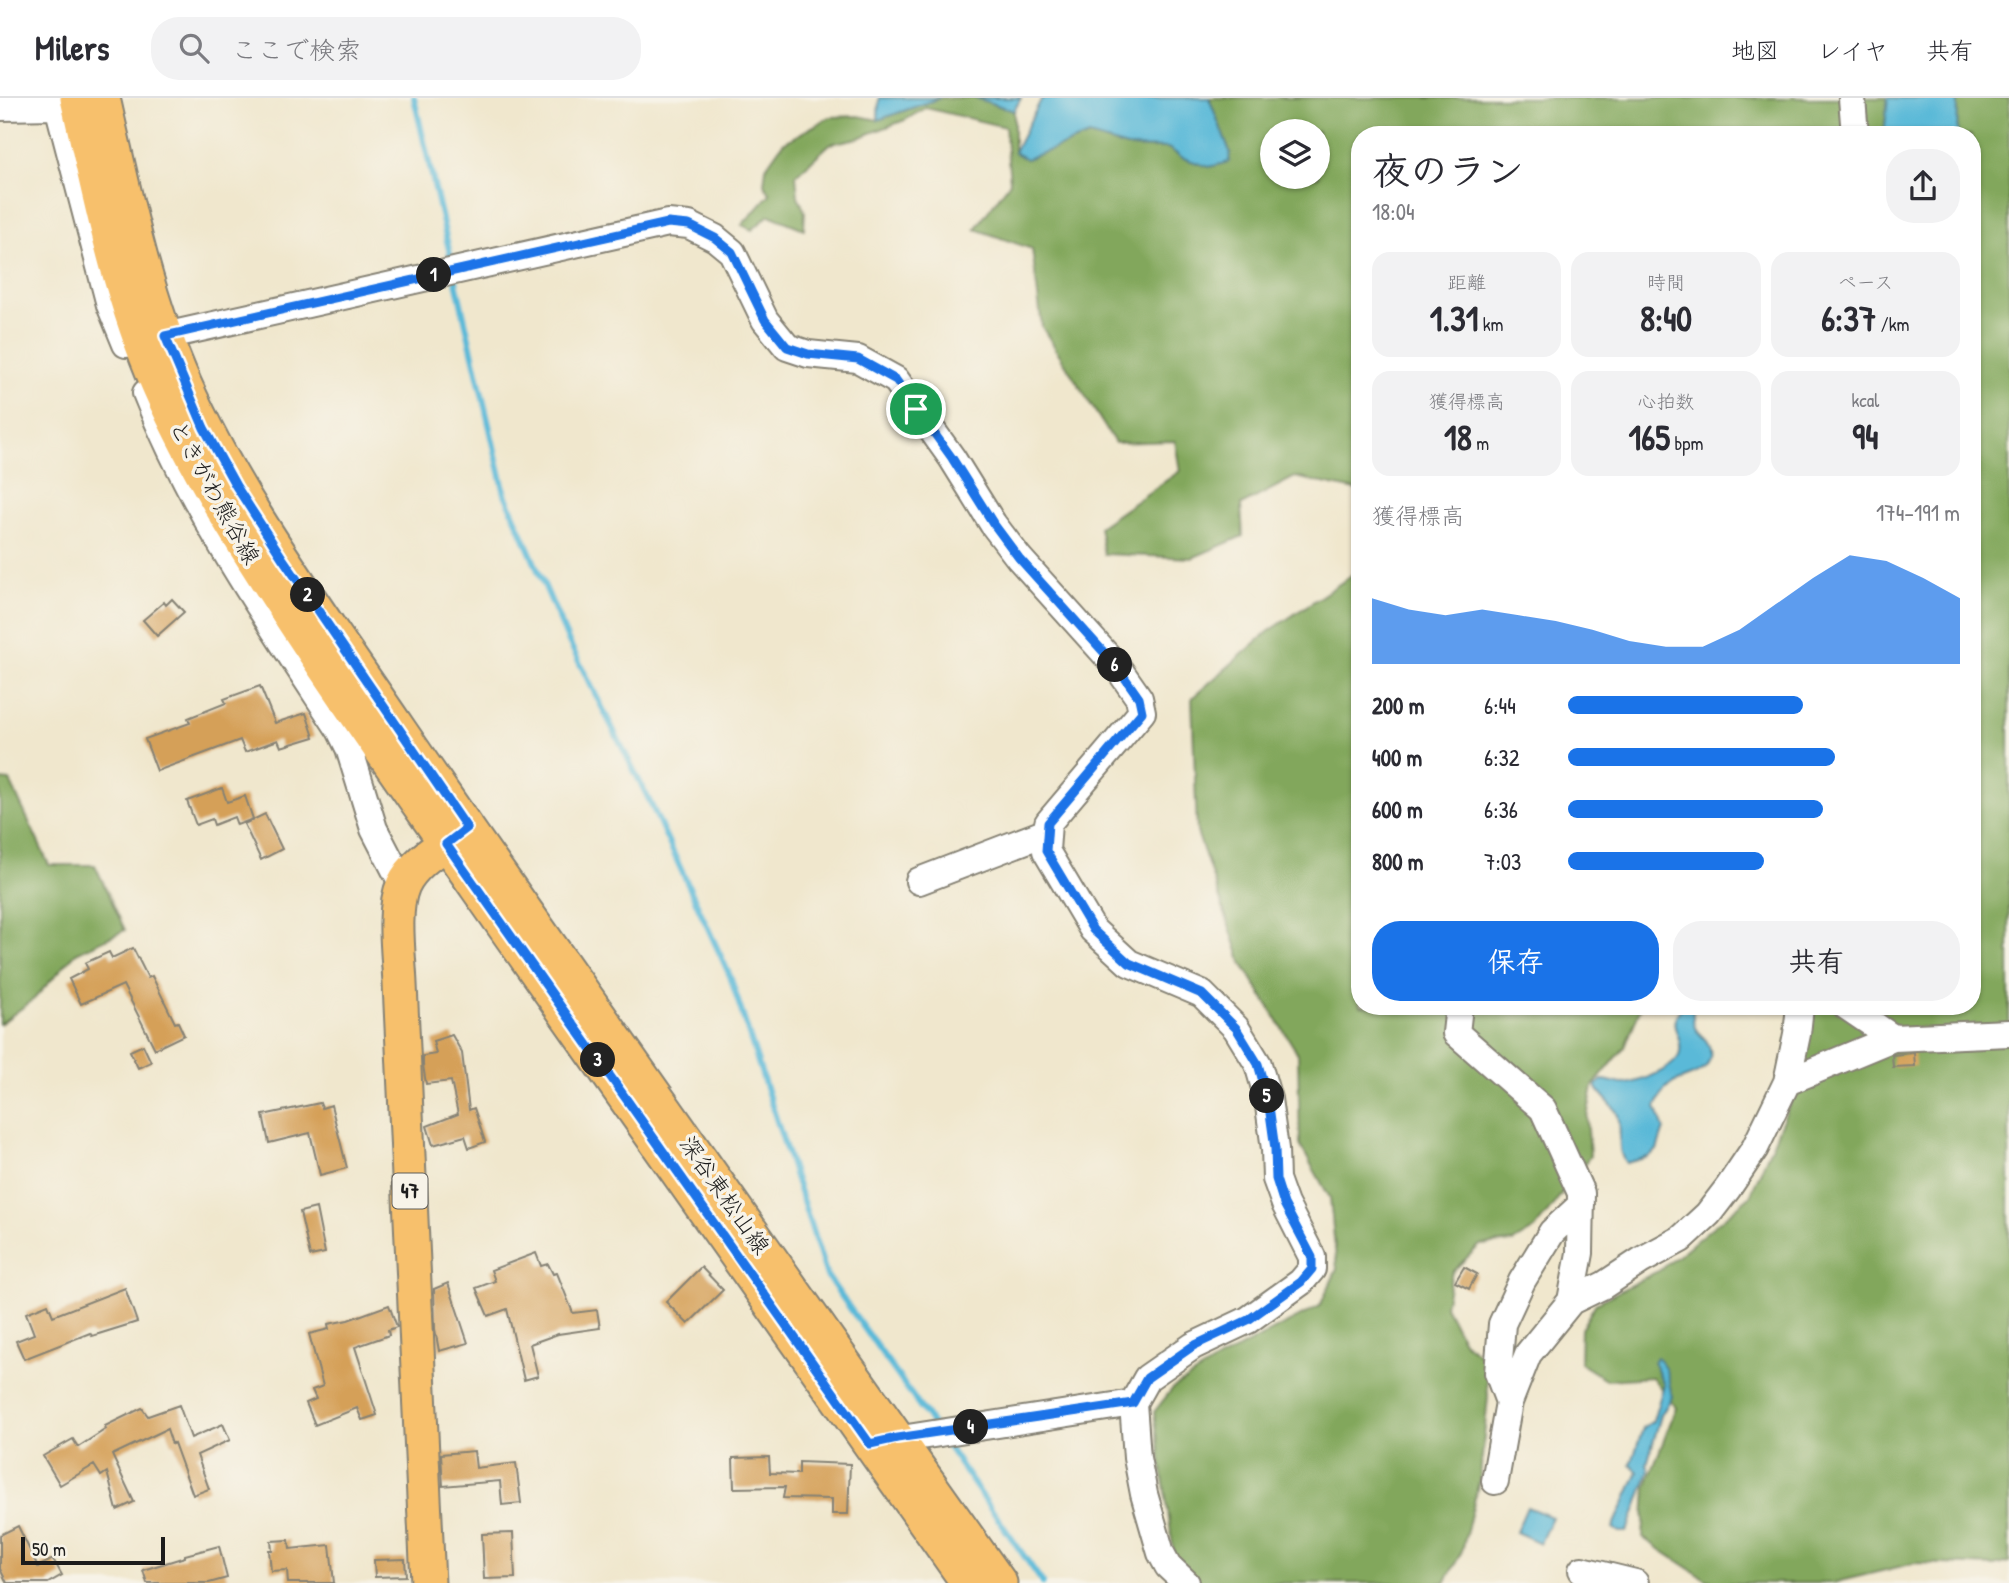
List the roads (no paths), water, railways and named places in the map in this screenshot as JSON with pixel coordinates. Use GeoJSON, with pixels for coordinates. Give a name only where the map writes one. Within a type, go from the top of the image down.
{"type":"FeatureCollection","features":[{"type":"Feature","properties":{"kind":"main road","name":"ときがわ熊谷線"},"geometry":{"type":"LineString","coordinates":[[77,100],[132,227],[165,336],[204,428],[236,486],[456,836]]}},
{"type":"Feature","properties":{"kind":"main road","name":"ときがわ熊谷線"},"geometry":{"type":"LineString","coordinates":[[77,100],[108,234],[126,297],[156,380],[182,437],[216,501],[262,576],[456,836]]}},
{"type":"Feature","properties":{"kind":"main road"},"geometry":{"type":"LineString","coordinates":[[403,885],[427,858],[456,836]]}},
{"type":"Feature","properties":{"kind":"main road","name":"深谷東松山線"},"geometry":{"type":"LineString","coordinates":[[456,836],[911,1436],[1000,1583]]}},
{"type":"Feature","properties":{"kind":"main road","name":"47"},"geometry":{"type":"LineString","coordinates":[[403,885],[398,921],[400,984],[428,1583]]}},
{"type":"Feature","properties":{"kind":"main road","name":"深谷東松山線"},"geometry":{"type":"LineString","coordinates":[[911,1436],[968,1583]]}},
{"type":"Feature","properties":{"kind":"street"},"geometry":{"type":"LineString","coordinates":[[1852,98],[1854,126]]}},
{"type":"Feature","properties":{"kind":"street"},"geometry":{"type":"LineString","coordinates":[[0,107],[77,100],[110,305],[166,445],[255,601],[340,730],[349,748],[374,829],[403,885]]}},
{"type":"Feature","properties":{"kind":"street"},"geometry":{"type":"LineString","coordinates":[[165,336],[668,223],[689,225],[715,238],[732,252],[765,320],[787,347],[808,354],[858,359],[896,380],[1019,558],[1118,668],[1139,698],[1142,712],[1048,823],[1046,851],[1093,930],[1129,963],[1202,994],[1236,1028],[1258,1064],[1268,1099],[1276,1179],[1284,1204],[1312,1257],[1312,1269],[1301,1282],[1248,1320],[1193,1346],[1147,1378],[1133,1403],[1137,1458],[1147,1506],[1161,1553],[1168,1566],[1186,1583]]}},
{"type":"Feature","properties":{"kind":"street"},"geometry":{"type":"LineString","coordinates":[[919,881],[1047,832]]}},
{"type":"Feature","properties":{"kind":"street"},"geometry":{"type":"LineString","coordinates":[[1458,1015],[1456,1032],[1543,1109],[1581,1193],[1580,1253],[1571,1301]]}},
{"type":"Feature","properties":{"kind":"street"},"geometry":{"type":"LineString","coordinates":[[1495,1480],[1509,1402],[1528,1354],[1571,1301],[1604,1285],[1681,1239],[1708,1214],[1755,1148],[1787,1082],[1799,1015]]}},
{"type":"Feature","properties":{"kind":"street"},"geometry":{"type":"LineString","coordinates":[[1859,1015],[1893,1038]]}},
{"type":"Feature","properties":{"kind":"street"},"geometry":{"type":"LineString","coordinates":[[1787,1082],[1893,1038],[2009,1033]]}},
{"type":"Feature","properties":{"kind":"street"},"geometry":{"type":"LineString","coordinates":[[1509,1402],[1497,1373],[1502,1324],[1522,1280],[1552,1232],[1581,1205]]}},
{"type":"Feature","properties":{"kind":"street"},"geometry":{"type":"LineString","coordinates":[[911,1436],[1133,1403]]}},
{"type":"Feature","properties":{"kind":"street"},"geometry":{"type":"LineString","coordinates":[[1582,1570],[1635,1583]]}},
{"type":"Feature","properties":{"kind":"water"},"geometry":{"type":"Polygon","coordinates":[[[879,98],[940,98],[878,120],[879,98]]]}},
{"type":"Feature","properties":{"kind":"water"},"geometry":{"type":"Polygon","coordinates":[[[976,98],[1021,98],[1014,111],[976,98]]]}},
{"type":"Feature","properties":{"kind":"water"},"geometry":{"type":"Polygon","coordinates":[[[1042,98],[1209,98],[1230,152],[1229,162],[1209,167],[1183,158],[1168,148],[1127,147],[1089,136],[1026,159],[1014,152],[1042,98]]]}},
{"type":"Feature","properties":{"kind":"water"},"geometry":{"type":"Polygon","coordinates":[[[1888,98],[1958,98],[1957,126],[1885,126],[1888,98]]]}},
{"type":"Feature","properties":{"kind":"water"},"geometry":{"type":"Polygon","coordinates":[[[1677,1015],[1693,1015],[1694,1026],[1708,1044],[1710,1059],[1702,1071],[1673,1083],[1664,1091],[1656,1107],[1664,1129],[1657,1150],[1648,1157],[1626,1163],[1621,1152],[1617,1113],[1596,1086],[1602,1080],[1624,1084],[1638,1081],[1672,1064],[1680,1052],[1675,1019],[1677,1015]]]}},
{"type":"Feature","properties":{"kind":"water"},"geometry":{"type":"Polygon","coordinates":[[[1656,1357],[1666,1370],[1672,1397],[1661,1415],[1647,1464],[1649,1471],[1630,1525],[1626,1532],[1619,1532],[1613,1528],[1638,1472],[1631,1465],[1643,1428],[1653,1421],[1664,1384],[1653,1362],[1656,1357]]]}},
{"type":"Feature","properties":{"kind":"water"},"geometry":{"type":"Polygon","coordinates":[[[1527,1507],[1552,1517],[1540,1543],[1516,1532],[1527,1507]]]}},
{"type":"Feature","properties":{"kind":"waterway"},"geometry":{"type":"LineString","coordinates":[[414,98],[453,267]]}},
{"type":"Feature","properties":{"kind":"waterway"},"geometry":{"type":"LineString","coordinates":[[455,277],[505,494],[568,640],[650,802],[730,976],[827,1276],[933,1425]]}},
{"type":"Feature","properties":{"kind":"waterway"},"geometry":{"type":"LineString","coordinates":[[943,1440],[1043,1583]]}}]}
